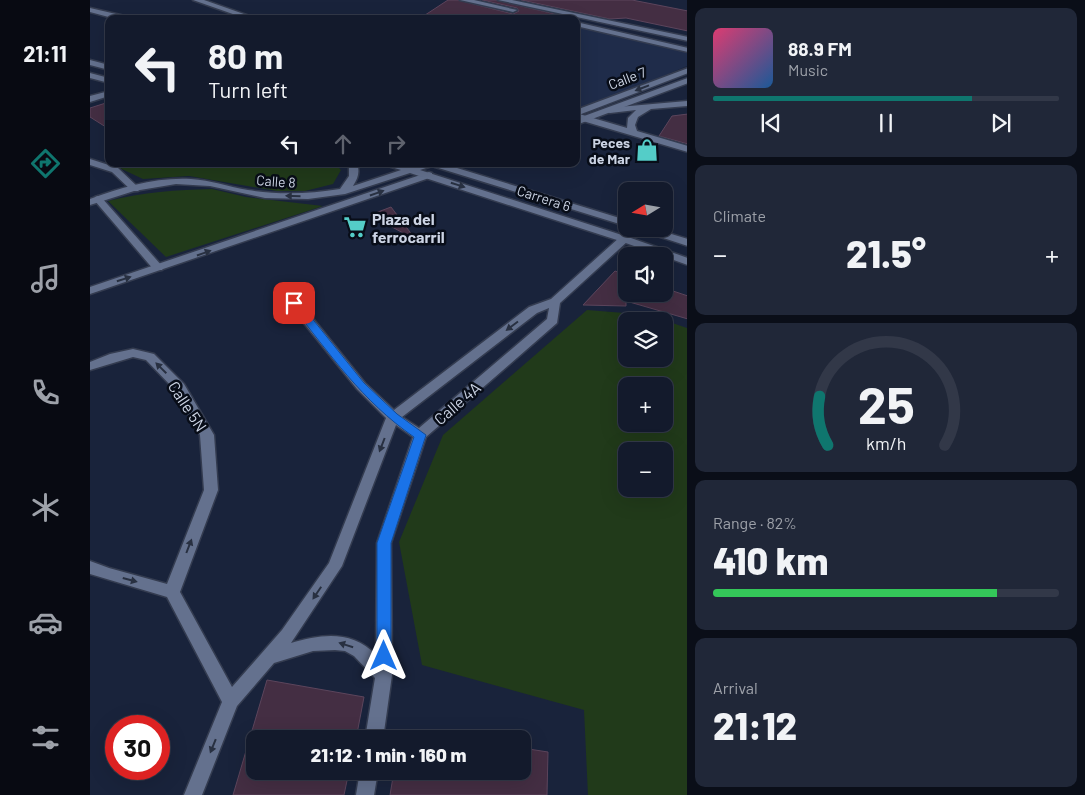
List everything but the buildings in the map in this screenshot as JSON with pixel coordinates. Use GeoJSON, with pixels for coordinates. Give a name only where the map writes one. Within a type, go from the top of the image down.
{"type":"FeatureCollection","features":[{"type":"Feature","properties":{"kind":"street"},"geometry":{"type":"LineString","coordinates":[[197,0],[243,15]]}},
{"type":"Feature","properties":{"kind":"street"},"geometry":{"type":"LineString","coordinates":[[464,0],[535,15]]}},
{"type":"Feature","properties":{"kind":"street"},"geometry":{"type":"LineString","coordinates":[[502,0],[568,15]]}},
{"type":"Feature","properties":{"kind":"street"},"geometry":{"type":"LineString","coordinates":[[522,12],[528,5]]}},
{"type":"Feature","properties":{"kind":"street"},"geometry":{"type":"LineString","coordinates":[[90,10],[110,15]]}},
{"type":"Feature","properties":{"kind":"street"},"geometry":{"type":"LineString","coordinates":[[580,18],[687,40]]}},
{"type":"Feature","properties":{"kind":"street"},"geometry":{"type":"LineString","coordinates":[[580,25],[687,50]]}},
{"type":"Feature","properties":{"kind":"street"},"geometry":{"type":"LineString","coordinates":[[619,34],[626,26]]}},
{"type":"Feature","properties":{"kind":"street"},"geometry":{"type":"LineString","coordinates":[[90,62],[105,67]]}},
{"type":"Feature","properties":{"kind":"street","name":"Calle 7"},"geometry":{"type":"LineString","coordinates":[[580,112],[687,70]]}},
{"type":"Feature","properties":{"kind":"street"},"geometry":{"type":"LineString","coordinates":[[90,75],[105,80]]}},
{"type":"Feature","properties":{"kind":"street","name":"Calle 7"},"geometry":{"type":"LineString","coordinates":[[580,121],[687,80]]}},
{"type":"Feature","properties":{"kind":"street"},"geometry":{"type":"LineString","coordinates":[[90,99],[105,94]]}},
{"type":"Feature","properties":{"kind":"street"},"geometry":{"type":"LineString","coordinates":[[610,110],[687,103]]}},
{"type":"Feature","properties":{"kind":"street"},"geometry":{"type":"LineString","coordinates":[[634,134],[630,127],[631,120],[635,114],[654,107]]}},
{"type":"Feature","properties":{"kind":"street"},"geometry":{"type":"LineString","coordinates":[[580,115],[634,134],[687,149]]}},
{"type":"Feature","properties":{"kind":"street"},"geometry":{"type":"LineString","coordinates":[[90,162],[105,167]]}},
{"type":"Feature","properties":{"kind":"street"},"geometry":{"type":"LineString","coordinates":[[106,167],[115,170],[135,189]]}},
{"type":"Feature","properties":{"kind":"street"},"geometry":{"type":"LineString","coordinates":[[342,192],[352,180],[354,167]]}},
{"type":"Feature","properties":{"kind":"street","name":"Carrera 6"},"geometry":{"type":"LineString","coordinates":[[401,167],[618,236]]}},
{"type":"Feature","properties":{"kind":"street","name":"Calle 8"},"geometry":{"type":"LineString","coordinates":[[94,201],[162,183],[186,181],[205,182],[269,196],[307,196],[342,192],[372,185],[420,167]]}},
{"type":"Feature","properties":{"kind":"street","name":"Carrera 6"},"geometry":{"type":"LineString","coordinates":[[446,167],[618,220]]}},
{"type":"Feature","properties":{"kind":"street"},"geometry":{"type":"LineString","coordinates":[[90,290],[449,168]]}},
{"type":"Feature","properties":{"kind":"street"},"geometry":{"type":"LineString","coordinates":[[94,201],[158,268]]}},
{"type":"Feature","properties":{"kind":"street"},"geometry":{"type":"LineString","coordinates":[[193,795],[231,701],[288,635],[335,566],[393,417],[533,310],[554,302],[624,238]]}},
{"type":"Feature","properties":{"kind":"street","name":"Carrera 6"},"geometry":{"type":"LineString","coordinates":[[624,238],[687,262]]}},
{"type":"Feature","properties":{"kind":"street"},"geometry":{"type":"LineString","coordinates":[[672,238],[687,243]]}},
{"type":"Feature","properties":{"kind":"street","name":"Calle 4A"},"geometry":{"type":"LineString","coordinates":[[375,730],[384,675],[384,543],[420,435],[553,320],[554,302]]}},
{"type":"Feature","properties":{"kind":"street"},"geometry":{"type":"LineString","coordinates":[[294,303],[360,386],[393,417],[420,435]]}},
{"type":"Feature","properties":{"kind":"street","name":"Calle 5N"},"geometry":{"type":"LineString","coordinates":[[90,366],[114,356],[133,353],[150,357],[180,387],[207,435],[211,490],[172,592]]}},
{"type":"Feature","properties":{"kind":"street"},"geometry":{"type":"LineString","coordinates":[[90,567],[107,574],[172,592],[231,701]]}},
{"type":"Feature","properties":{"kind":"street"},"geometry":{"type":"LineString","coordinates":[[269,657],[312,645],[337,642],[356,649],[384,675]]}},
{"type":"Feature","properties":{"kind":"street"},"geometry":{"type":"LineString","coordinates":[[365,795],[367,780]]}},
{"type":"Feature","properties":{"kind":"shaded area"},"geometry":{"type":"Polygon","coordinates":[[[580,28],[687,52],[687,66],[595,105],[580,107],[580,28]]]}},
{"type":"Feature","properties":{"kind":"green space"},"geometry":{"type":"Polygon","coordinates":[[[117,167],[338,167],[341,170],[333,184],[305,191],[277,191],[189,176],[143,179],[117,167]]]}},
{"type":"Feature","properties":{"kind":"green space"},"geometry":{"type":"Polygon","coordinates":[[[212,189],[246,197],[323,206],[166,257],[108,201],[160,192],[212,189]]]}},
{"type":"Feature","properties":{"kind":"green space"},"geometry":{"type":"Polygon","coordinates":[[[587,310],[618,312],[618,367],[673,367],[673,323],[687,328],[687,795],[588,795],[584,710],[422,665],[399,542],[443,435],[587,310]]]}},
{"type":"Feature","properties":{"kind":"place","name":"Peces de Mar"},"geometry":{"type":"Point","coordinates":[647,150]}},
{"type":"Feature","properties":{"kind":"place","name":"Plaza del ferrocarril"},"geometry":{"type":"Point","coordinates":[355,227]}},
{"type":"Feature","properties":{"kind":"route"},"geometry":{"type":"LineString","coordinates":[[294,303],[360,386],[393,417],[420,435],[384,543],[384,656]]}}]}
